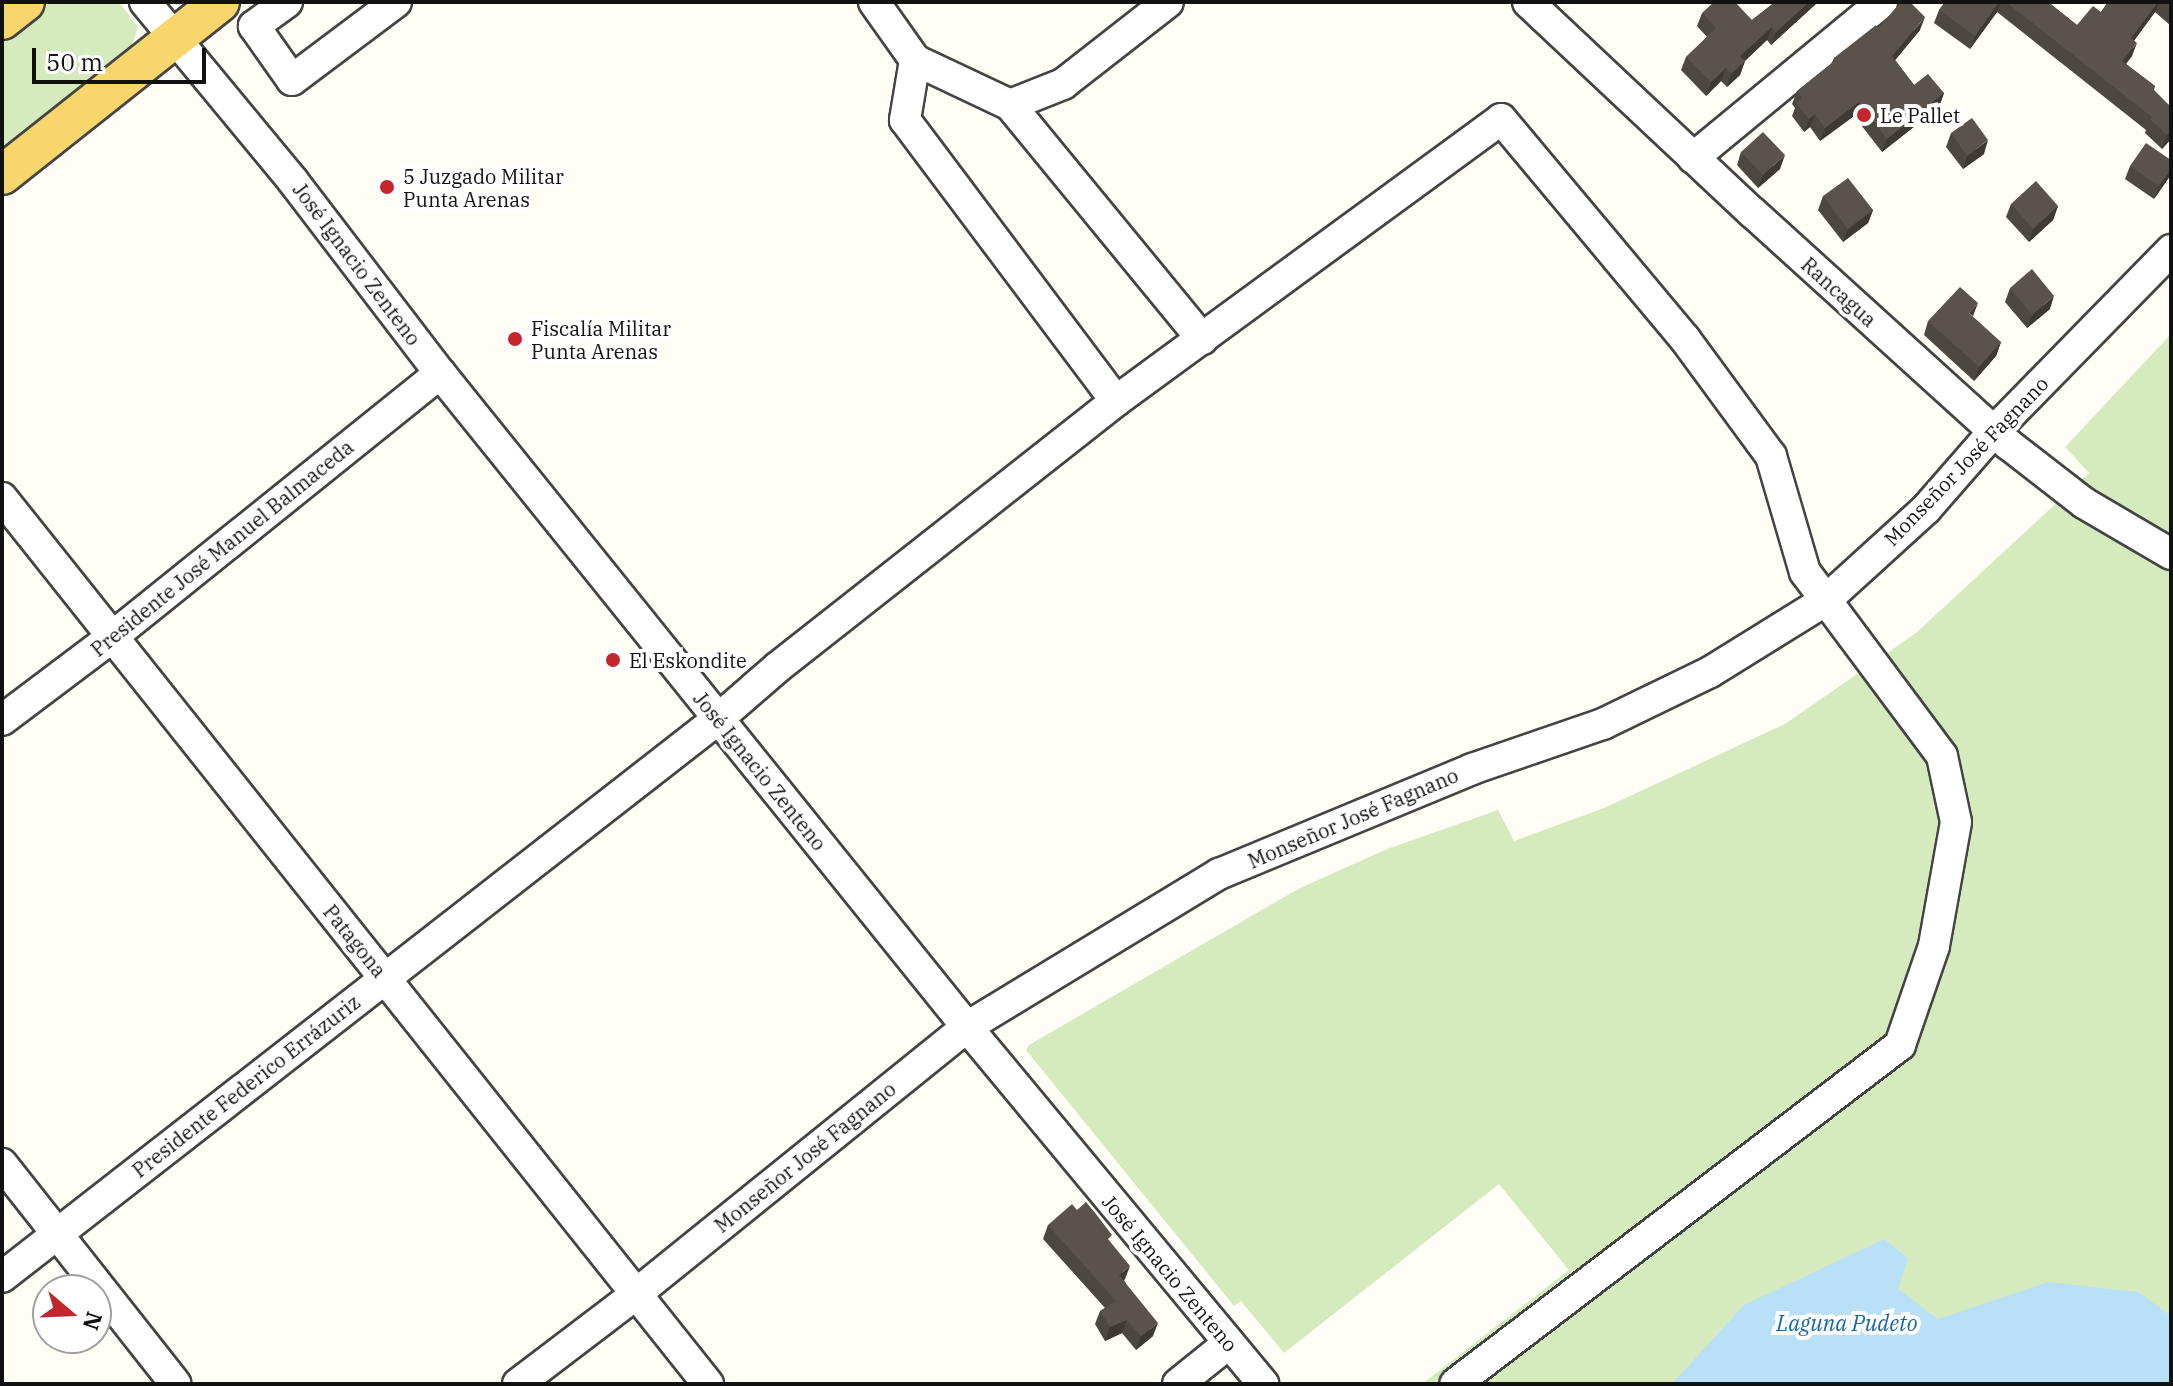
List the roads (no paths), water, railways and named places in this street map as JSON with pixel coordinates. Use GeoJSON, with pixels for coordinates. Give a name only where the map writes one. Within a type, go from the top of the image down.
{"type":"FeatureCollection","features":[{"type":"Feature","properties":{"kind":"main road"},"geometry":{"type":"LineString","coordinates":[[2,20],[25,2]]}},
{"type":"Feature","properties":{"kind":"main road"},"geometry":{"type":"LineString","coordinates":[[2,175],[220,2]]}},
{"type":"Feature","properties":{"kind":"street","name":"José Ignacio Zenteno"},"geometry":{"type":"LineString","coordinates":[[145,2],[293,181],[440,373],[967,1027],[1263,1384]]}},
{"type":"Feature","properties":{"kind":"street"},"geometry":{"type":"LineString","coordinates":[[287,2],[254,26],[292,80],[396,2]]}},
{"type":"Feature","properties":{"kind":"street"},"geometry":{"type":"LineString","coordinates":[[874,2],[915,60],[1010,105],[1202,339]]}},
{"type":"Feature","properties":{"kind":"street"},"geometry":{"type":"LineString","coordinates":[[1010,105],[1063,84],[1168,2]]}},
{"type":"Feature","properties":{"kind":"street","name":"Rancagua"},"geometry":{"type":"LineString","coordinates":[[1528,2],[1693,158],[1995,430],[2084,503],[2171,554]]}},
{"type":"Feature","properties":{"kind":"street"},"geometry":{"type":"LineString","coordinates":[[1693,158],[1882,2]]}},
{"type":"Feature","properties":{"kind":"street"},"geometry":{"type":"LineString","coordinates":[[915,60],[905,120],[1116,401]]}},
{"type":"Feature","properties":{"kind":"street","name":"Presidente Federico Errázuriz"},"geometry":{"type":"LineString","coordinates":[[2,1277],[718,719],[778,667],[1116,401],[1501,119],[1685,339],[1771,456],[1805,572],[1826,600]]}},
{"type":"Feature","properties":{"kind":"street","name":"Monseñor José Fagnano"},"geometry":{"type":"LineString","coordinates":[[518,1384],[636,1294],[967,1027],[1219,874],[1472,769],[1603,724],[1710,672],[1826,600],[1926,509],[1995,430],[2171,250]]}},
{"type":"Feature","properties":{"kind":"street","name":"Presidente José Manuel Balmaceda"},"geometry":{"type":"LineString","coordinates":[[2,720],[112,637],[440,373]]}},
{"type":"Feature","properties":{"kind":"street","name":"Patagona"},"geometry":{"type":"LineString","coordinates":[[2,498],[708,1384]]}},
{"type":"Feature","properties":{"kind":"street"},"geometry":{"type":"LineString","coordinates":[[1455,1384],[1900,1045],[1934,946],[1956,822],[1942,756],[1826,600]]}},
{"type":"Feature","properties":{"kind":"street"},"geometry":{"type":"LineString","coordinates":[[2,1164],[176,1384]]}},
{"type":"Feature","properties":{"kind":"street"},"geometry":{"type":"LineString","coordinates":[[1178,1384],[1229,1343]]}},
{"type":"Feature","properties":{"kind":"water","name":"Laguna Pudeto"},"geometry":{"type":"Polygon","coordinates":[[[1884,1239],[1908,1258],[1898,1289],[1938,1319],[2048,1282],[2138,1292],[2171,1316],[2171,1384],[1672,1384],[1744,1305],[1884,1239]]]}},
{"type":"Feature","properties":{"kind":"place","name":"Le Pallet"},"geometry":{"type":"Point","coordinates":[1864,115]}},
{"type":"Feature","properties":{"kind":"place","name":"5 Juzgado Militar Punta Arenas"},"geometry":{"type":"Point","coordinates":[387,187]}},
{"type":"Feature","properties":{"kind":"place","name":"Fiscalía Militar Punta Arenas"},"geometry":{"type":"Point","coordinates":[515,339]}},
{"type":"Feature","properties":{"kind":"place","name":"El Eskondite"},"geometry":{"type":"Point","coordinates":[613,660]}}]}
